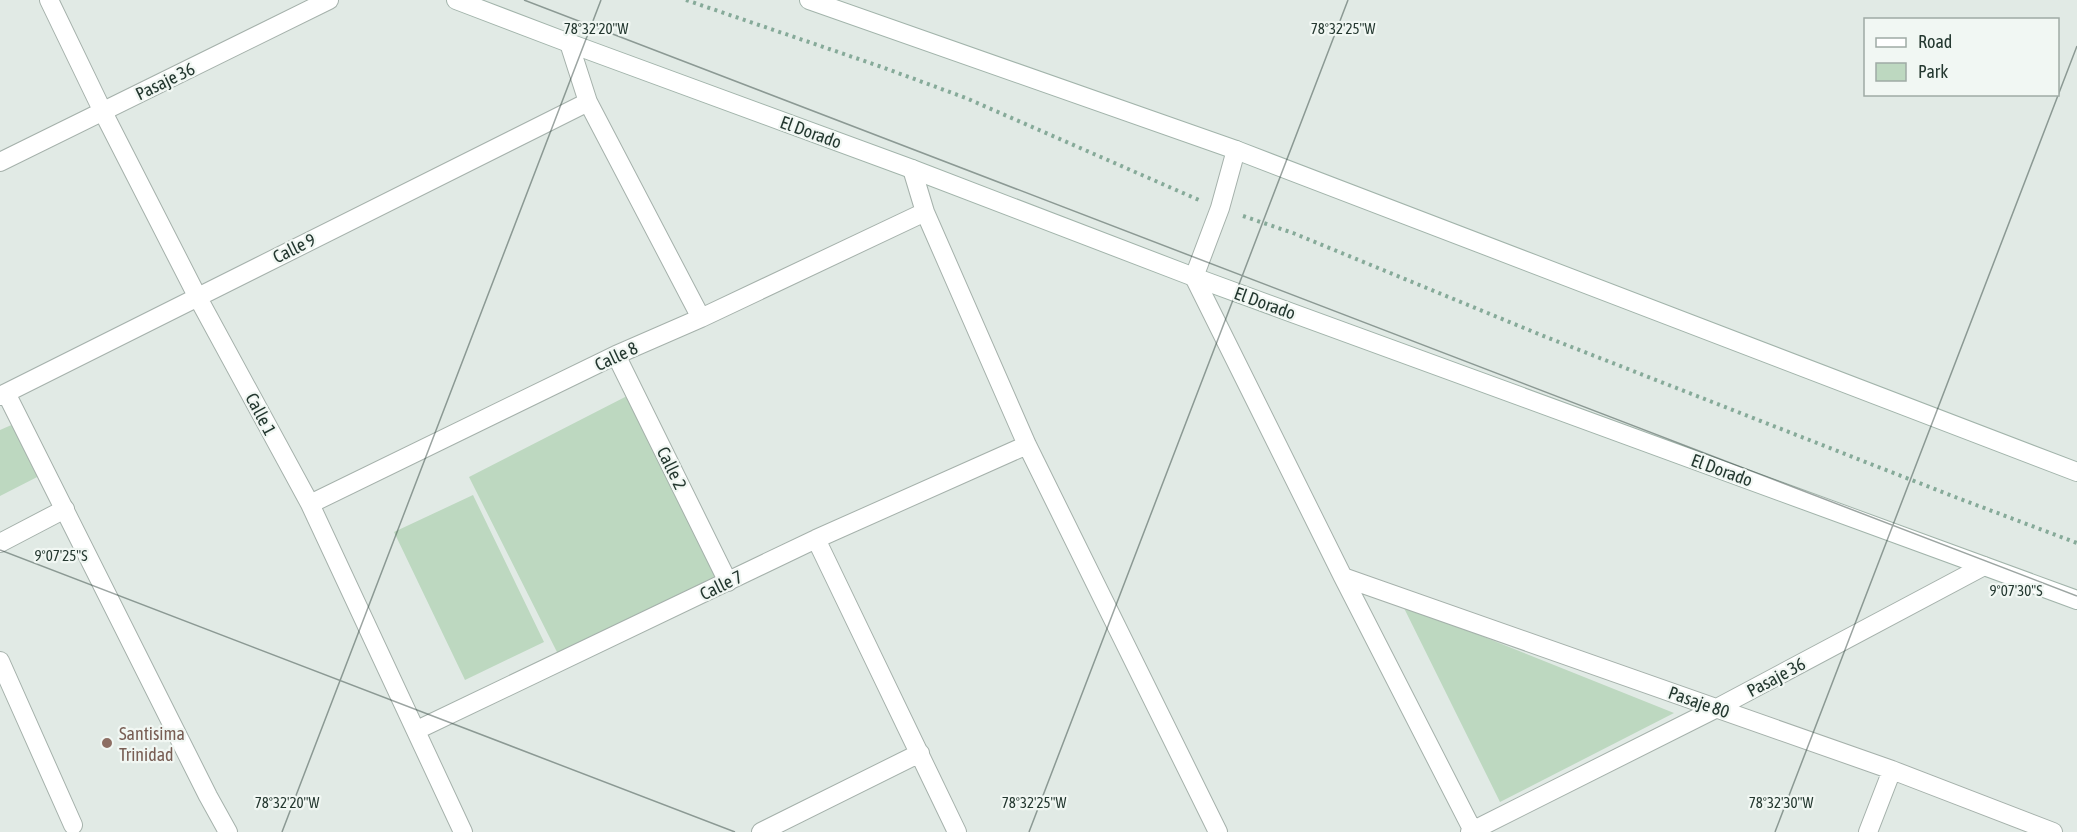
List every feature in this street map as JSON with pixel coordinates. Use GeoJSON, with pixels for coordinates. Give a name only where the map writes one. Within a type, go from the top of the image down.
{"type":"FeatureCollection","features":[{"type":"Feature","properties":{"kind":"street","name":"Calle 1"},"geometry":{"type":"LineString","coordinates":[[49,0],[102,112],[197,296],[309,504],[463,832]]}},
{"type":"Feature","properties":{"kind":"street","name":"Pasaje 36"},"geometry":{"type":"LineString","coordinates":[[0,162],[329,0]]}},
{"type":"Feature","properties":{"kind":"street","name":"El Dorado"},"geometry":{"type":"LineString","coordinates":[[456,0],[912,169],[1194,277],[2077,600]]}},
{"type":"Feature","properties":{"kind":"street"},"geometry":{"type":"LineString","coordinates":[[809,0],[1236,150],[2077,472]]}},
{"type":"Feature","properties":{"kind":"street"},"geometry":{"type":"LineString","coordinates":[[568,43],[588,102],[701,318]]}},
{"type":"Feature","properties":{"kind":"street","name":"Calle 9"},"geometry":{"type":"LineString","coordinates":[[3,395],[588,102]]}},
{"type":"Feature","properties":{"kind":"street"},"geometry":{"type":"LineString","coordinates":[[1236,150],[1220,208],[1194,277],[1343,577],[1474,832]]}},
{"type":"Feature","properties":{"kind":"street"},"geometry":{"type":"LineString","coordinates":[[912,169],[925,212],[1027,445],[1218,832]]}},
{"type":"Feature","properties":{"kind":"street","name":"Calle 8"},"geometry":{"type":"LineString","coordinates":[[309,504],[616,355],[701,318],[925,212]]}},
{"type":"Feature","properties":{"kind":"street","name":"Calle 2"},"geometry":{"type":"LineString","coordinates":[[616,355],[728,582]]}},
{"type":"Feature","properties":{"kind":"street"},"geometry":{"type":"LineString","coordinates":[[3,395],[65,509],[228,832]]}},
{"type":"Feature","properties":{"kind":"street","name":"Calle 7"},"geometry":{"type":"LineString","coordinates":[[417,730],[816,539],[1027,445]]}},
{"type":"Feature","properties":{"kind":"street"},"geometry":{"type":"LineString","coordinates":[[0,543],[65,509]]}},
{"type":"Feature","properties":{"kind":"street"},"geometry":{"type":"LineString","coordinates":[[816,539],[957,832]]}},
{"type":"Feature","properties":{"kind":"street","name":"Pasaje 36"},"geometry":{"type":"LineString","coordinates":[[1474,832],[1717,708],[1984,566]]}},
{"type":"Feature","properties":{"kind":"street","name":"Pasaje 80"},"geometry":{"type":"LineString","coordinates":[[1343,577],[1892,770],[2053,832]]}},
{"type":"Feature","properties":{"kind":"street"},"geometry":{"type":"LineString","coordinates":[[0,661],[73,825]]}},
{"type":"Feature","properties":{"kind":"street"},"geometry":{"type":"LineString","coordinates":[[761,832],[920,753]]}},
{"type":"Feature","properties":{"kind":"street"},"geometry":{"type":"LineString","coordinates":[[1868,832],[1892,770]]}},
{"type":"Feature","properties":{"kind":"path"},"geometry":{"type":"LineString","coordinates":[[686,0],[966,98],[1220,208],[1293,233],[1552,339],[2077,543]]}},
{"type":"Feature","properties":{"kind":"green space"},"geometry":{"type":"Polygon","coordinates":[[[627,396],[722,583],[561,660],[469,477],[627,396]]]}},
{"type":"Feature","properties":{"kind":"green space"},"geometry":{"type":"Polygon","coordinates":[[[16,423],[45,473],[0,496],[0,430],[16,423]]]}},
{"type":"Feature","properties":{"kind":"green space"},"geometry":{"type":"Polygon","coordinates":[[[473,495],[544,642],[465,680],[394,532],[473,495]]]}},
{"type":"Feature","properties":{"kind":"green space"},"geometry":{"type":"Polygon","coordinates":[[[1402,604],[1674,713],[1500,802],[1402,604]]]}},
{"type":"Feature","properties":{"kind":"place","name":"Santisima Trinidad"},"geometry":{"type":"Point","coordinates":[107,743]}}]}
